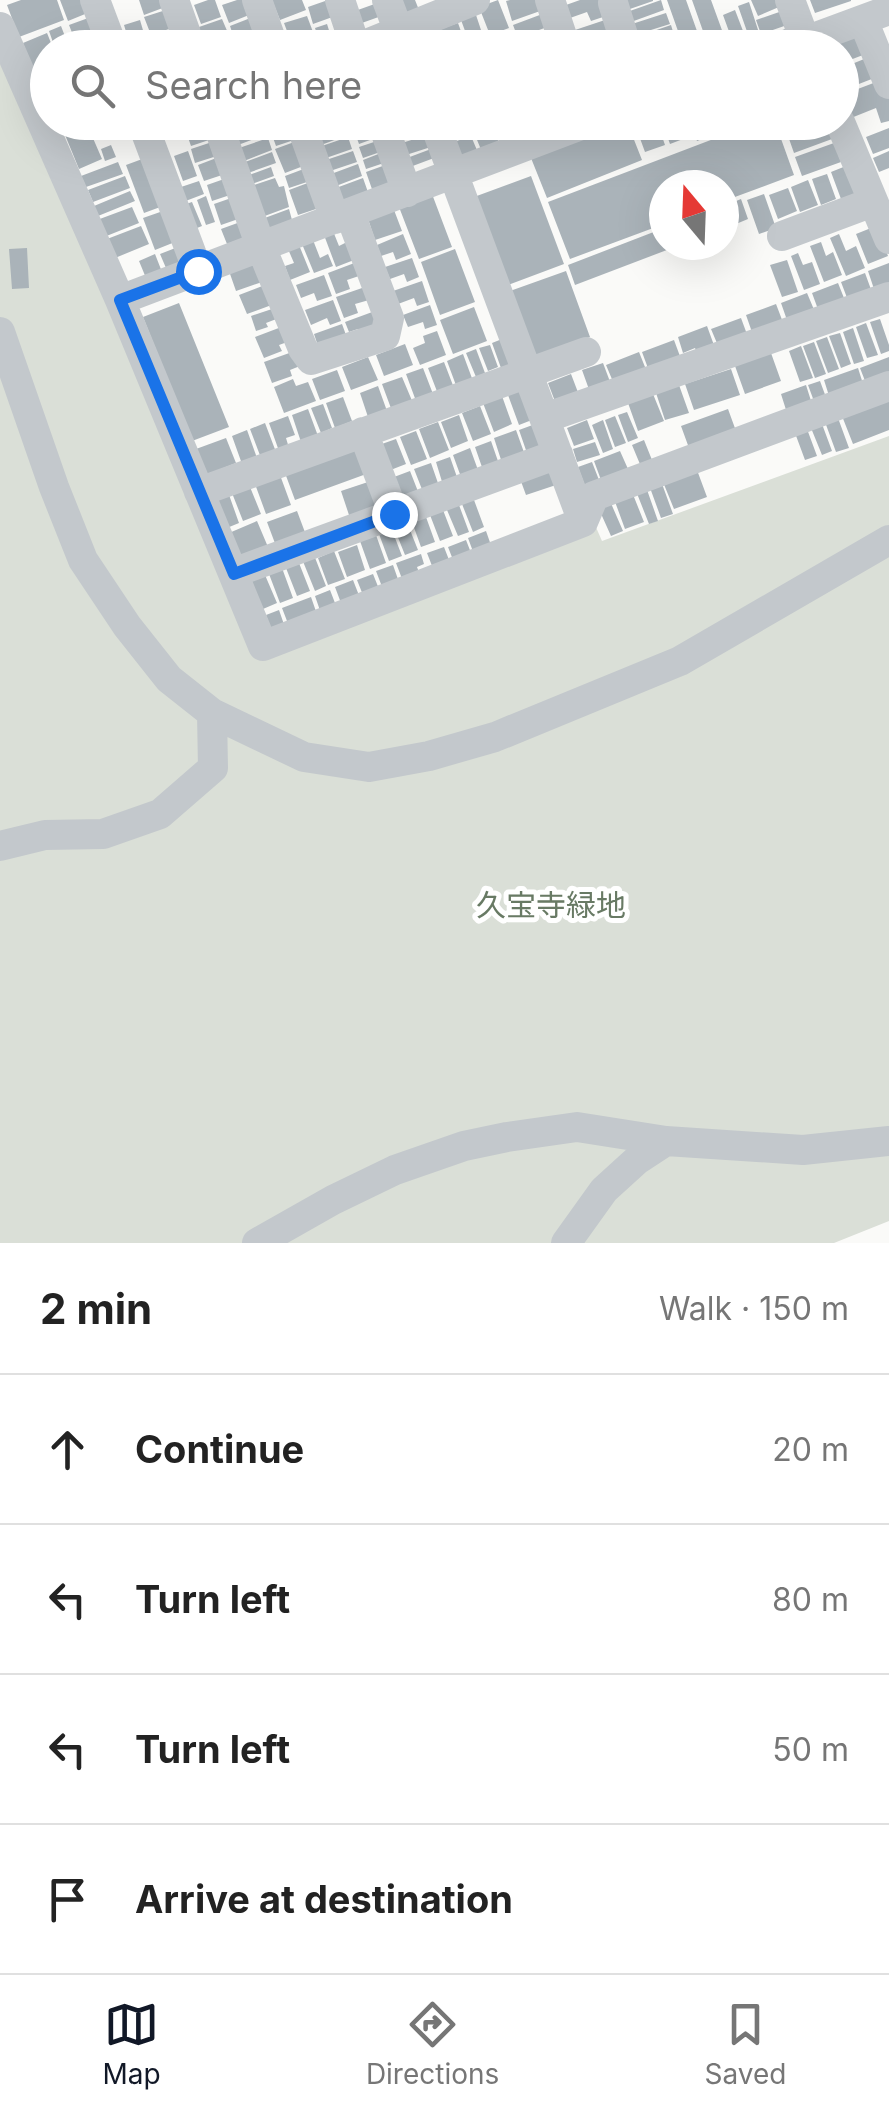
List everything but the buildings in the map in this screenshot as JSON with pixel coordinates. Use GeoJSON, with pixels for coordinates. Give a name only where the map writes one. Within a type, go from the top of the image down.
{"type":"FeatureCollection","features":[{"type":"Feature","properties":{"kind":"street"},"geometry":{"type":"LineString","coordinates":[[95,0],[106,30]]}},
{"type":"Feature","properties":{"kind":"street"},"geometry":{"type":"LineString","coordinates":[[174,0],[185,30]]}},
{"type":"Feature","properties":{"kind":"street"},"geometry":{"type":"LineString","coordinates":[[257,0],[268,30]]}},
{"type":"Feature","properties":{"kind":"street"},"geometry":{"type":"LineString","coordinates":[[340,0],[351,30]]}},
{"type":"Feature","properties":{"kind":"street"},"geometry":{"type":"LineString","coordinates":[[387,0],[398,30]]}},
{"type":"Feature","properties":{"kind":"street"},"geometry":{"type":"LineString","coordinates":[[420,30],[475,0]]}},
{"type":"Feature","properties":{"kind":"street"},"geometry":{"type":"LineString","coordinates":[[550,0],[560,30]]}},
{"type":"Feature","properties":{"kind":"street"},"geometry":{"type":"LineString","coordinates":[[790,0],[797,30]]}},
{"type":"Feature","properties":{"kind":"street"},"geometry":{"type":"LineString","coordinates":[[613,3],[621,30]]}},
{"type":"Feature","properties":{"kind":"street"},"geometry":{"type":"LineString","coordinates":[[838,30],[876,15],[889,84]]}},
{"type":"Feature","properties":{"kind":"street"},"geometry":{"type":"LineString","coordinates":[[0,27],[30,95]]}},
{"type":"Feature","properties":{"kind":"street"},"geometry":{"type":"LineString","coordinates":[[50,140],[263,646],[583,522],[594,496],[889,386]]}},
{"type":"Feature","properties":{"kind":"street"},"geometry":{"type":"LineString","coordinates":[[149,140],[198,271]]}},
{"type":"Feature","properties":{"kind":"street"},"geometry":{"type":"LineString","coordinates":[[224,140],[261,247],[311,360],[385,336],[389,318],[308,140]]}},
{"type":"Feature","properties":{"kind":"street"},"geometry":{"type":"LineString","coordinates":[[388,140],[406,192]]}},
{"type":"Feature","properties":{"kind":"street"},"geometry":{"type":"LineString","coordinates":[[441,140],[583,522]]}},
{"type":"Feature","properties":{"kind":"street"},"geometry":{"type":"LineString","coordinates":[[120,300],[542,140]]}},
{"type":"Feature","properties":{"kind":"street"},"geometry":{"type":"LineString","coordinates":[[847,140],[889,239]]}},
{"type":"Feature","properties":{"kind":"street"},"geometry":{"type":"LineString","coordinates":[[782,236],[873,202]]}},
{"type":"Feature","properties":{"kind":"street"},"geometry":{"type":"LineString","coordinates":[[545,418],[889,297]]}},
{"type":"Feature","properties":{"kind":"street"},"geometry":{"type":"LineString","coordinates":[[0,332],[83,560],[126,626],[170,679],[212,713],[304,757],[369,767],[429,756],[495,737],[680,661],[889,540]]}},
{"type":"Feature","properties":{"kind":"street"},"geometry":{"type":"LineString","coordinates":[[199,492],[586,352]]}},
{"type":"Feature","properties":{"kind":"street"},"geometry":{"type":"LineString","coordinates":[[362,432],[394,514]]}},
{"type":"Feature","properties":{"kind":"street"},"geometry":{"type":"LineString","coordinates":[[234,574],[558,454]]}},
{"type":"Feature","properties":{"kind":"street"},"geometry":{"type":"LineString","coordinates":[[0,846],[45,835],[103,834],[160,814],[214,768],[212,713]]}},
{"type":"Feature","properties":{"kind":"street"},"geometry":{"type":"LineString","coordinates":[[256,1243],[396,1170],[464,1146],[577,1127],[666,1141],[803,1150],[889,1141]]}},
{"type":"Feature","properties":{"kind":"street"},"geometry":{"type":"LineString","coordinates":[[566,1243],[604,1190],[637,1160],[666,1141]]}},
{"type":"Feature","properties":{"kind":"green space","name":"久宝寺緑地"},"geometry":{"type":"Polygon","coordinates":[[[0,45],[30,116],[30,140],[40,140],[258,657],[595,525],[602,541],[889,436],[889,1221],[834,1243],[0,1243],[0,45]]]}},
{"type":"Feature","properties":{"kind":"route"},"geometry":{"type":"LineString","coordinates":[[198,271],[120,300],[234,574],[394,514]]}}]}
